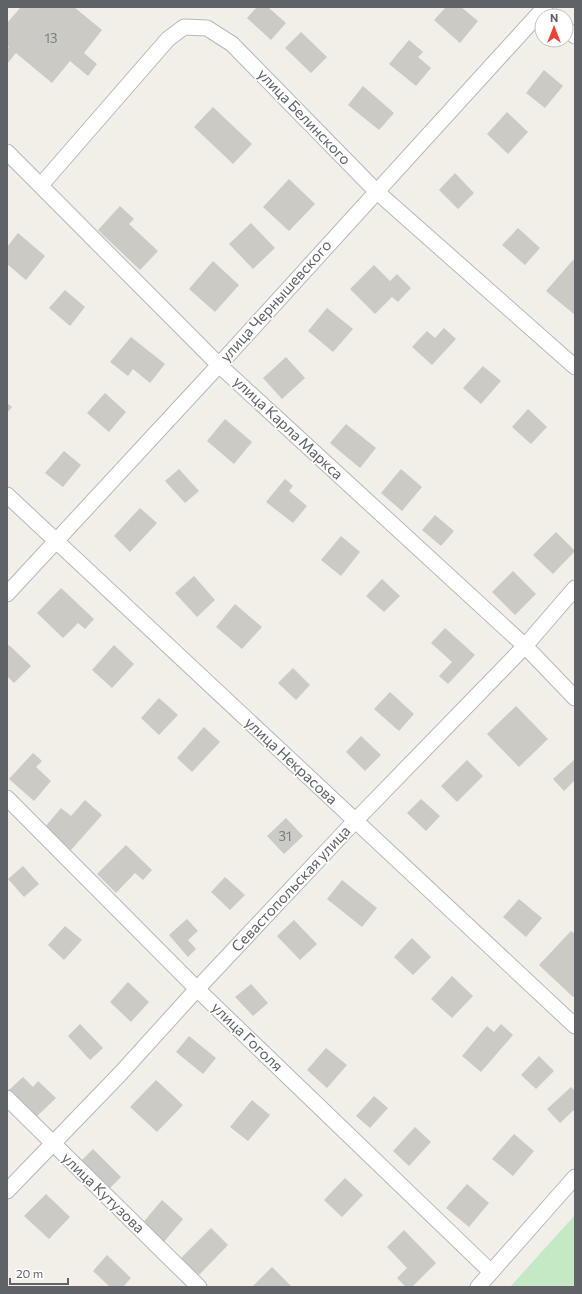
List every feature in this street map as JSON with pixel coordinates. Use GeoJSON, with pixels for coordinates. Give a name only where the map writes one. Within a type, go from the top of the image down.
{"type":"FeatureCollection","features":[{"type":"Feature","properties":{"kind":"street","name":"улица Чернышевского"},"geometry":{"type":"LineString","coordinates":[[7,594],[534,21]]}},
{"type":"Feature","properties":{"kind":"street","name":"улица Белинского"},"geometry":{"type":"LineString","coordinates":[[41,185],[168,39],[184,27],[207,28],[232,44],[376,191],[575,367]]}},
{"type":"Feature","properties":{"kind":"street","name":"улица Карла Маркса"},"geometry":{"type":"LineString","coordinates":[[7,152],[219,365],[525,646],[575,698]]}},
{"type":"Feature","properties":{"kind":"street","name":"улица Некрасова"},"geometry":{"type":"LineString","coordinates":[[7,495],[575,1026]]}},
{"type":"Feature","properties":{"kind":"street","name":"Севастопольская улица"},"geometry":{"type":"LineString","coordinates":[[7,1191],[54,1144],[355,821],[525,646],[575,588]]}},
{"type":"Feature","properties":{"kind":"street","name":"улица Гоголя"},"geometry":{"type":"LineString","coordinates":[[7,798],[197,989],[491,1272]]}},
{"type":"Feature","properties":{"kind":"street","name":"улица Кутузова"},"geometry":{"type":"LineString","coordinates":[[7,1098],[200,1287]]}},
{"type":"Feature","properties":{"kind":"street"},"geometry":{"type":"LineString","coordinates":[[478,1287],[575,1177]]}},
{"type":"Feature","properties":{"kind":"green space"},"geometry":{"type":"Polygon","coordinates":[[[575,1215],[575,1287],[510,1287],[575,1215]]]}},
{"type":"Feature","properties":{"kind":"building"},"geometry":{"type":"Polygon","coordinates":[[[21,7],[74,7],[102,30],[84,53],[97,64],[88,76],[70,61],[52,83],[16,53],[7,64],[7,49],[9,47],[7,46],[7,23],[21,7]]]}},
{"type":"Feature","properties":{"kind":"building"},"geometry":{"type":"Polygon","coordinates":[[[257,7],[268,7],[286,23],[271,40],[247,18],[257,7]]]}},
{"type":"Feature","properties":{"kind":"building"},"geometry":{"type":"Polygon","coordinates":[[[446,7],[461,7],[478,21],[460,43],[434,20],[446,7]]]}},
{"type":"Feature","properties":{"kind":"building"},"geometry":{"type":"Polygon","coordinates":[[[301,32],[327,57],[311,73],[285,48],[301,32]]]}},
{"type":"Feature","properties":{"kind":"building"},"geometry":{"type":"Polygon","coordinates":[[[409,40],[423,52],[418,57],[431,68],[416,86],[389,64],[409,40]]]}},
{"type":"Feature","properties":{"kind":"building"},"geometry":{"type":"Polygon","coordinates":[[[544,70],[563,86],[545,108],[526,93],[544,70]]]}},
{"type":"Feature","properties":{"kind":"building"},"geometry":{"type":"Polygon","coordinates":[[[363,86],[394,113],[379,130],[348,105],[363,86]]]}},
{"type":"Feature","properties":{"kind":"building"},"geometry":{"type":"Polygon","coordinates":[[[213,107],[252,144],[233,164],[194,127],[213,107]]]}},
{"type":"Feature","properties":{"kind":"building"},"geometry":{"type":"Polygon","coordinates":[[[507,112],[528,132],[508,154],[487,134],[507,112]]]}},
{"type":"Feature","properties":{"kind":"building"},"geometry":{"type":"Polygon","coordinates":[[[455,173],[474,193],[458,209],[439,190],[455,173]]]}},
{"type":"Feature","properties":{"kind":"building"},"geometry":{"type":"Polygon","coordinates":[[[289,179],[315,204],[289,231],[263,207],[289,179]]]}},
{"type":"Feature","properties":{"kind":"building"},"geometry":{"type":"Polygon","coordinates":[[[120,206],[134,219],[129,224],[158,251],[140,270],[98,230],[120,206]]]}},
{"type":"Feature","properties":{"kind":"building"},"geometry":{"type":"Polygon","coordinates":[[[251,223],[275,248],[253,269],[229,244],[251,223]]]}},
{"type":"Feature","properties":{"kind":"building"},"geometry":{"type":"Polygon","coordinates":[[[518,228],[540,248],[525,265],[502,245],[518,228]]]}},
{"type":"Feature","properties":{"kind":"building"},"geometry":{"type":"Polygon","coordinates":[[[18,233],[45,256],[26,280],[7,264],[7,247],[18,233]]]}},
{"type":"Feature","properties":{"kind":"building"},"geometry":{"type":"Polygon","coordinates":[[[573,260],[575,261],[575,315],[546,291],[573,260]]]}},
{"type":"Feature","properties":{"kind":"building"},"geometry":{"type":"Polygon","coordinates":[[[213,261],[239,285],[215,312],[189,289],[213,261]]]}},
{"type":"Feature","properties":{"kind":"building"},"geometry":{"type":"Polygon","coordinates":[[[374,265],[390,281],[397,274],[411,288],[398,302],[392,297],[375,314],[350,289],[374,265]]]}},
{"type":"Feature","properties":{"kind":"building"},"geometry":{"type":"Polygon","coordinates":[[[65,290],[85,307],[70,326],[49,308],[65,290]]]}},
{"type":"Feature","properties":{"kind":"building"},"geometry":{"type":"Polygon","coordinates":[[[327,308],[353,329],[333,352],[308,331],[327,308]]]}},
{"type":"Feature","properties":{"kind":"building"},"geometry":{"type":"Polygon","coordinates":[[[444,328],[456,339],[432,365],[412,347],[427,331],[435,338],[444,328]]]}},
{"type":"Feature","properties":{"kind":"building"},"geometry":{"type":"Polygon","coordinates":[[[131,337],[165,364],[150,383],[133,369],[128,376],[110,362],[131,337]]]}},
{"type":"Feature","properties":{"kind":"building"},"geometry":{"type":"Polygon","coordinates":[[[286,357],[305,378],[282,399],[263,378],[286,357]]]}},
{"type":"Feature","properties":{"kind":"building"},"geometry":{"type":"Polygon","coordinates":[[[483,366],[501,381],[481,404],[463,388],[483,366]]]}},
{"type":"Feature","properties":{"kind":"building"},"geometry":{"type":"Polygon","coordinates":[[[105,393],[126,412],[109,432],[87,413],[105,393]]]}},
{"type":"Feature","properties":{"kind":"building"},"geometry":{"type":"Polygon","coordinates":[[[7,403],[12,407],[7,413],[7,403]]]}},
{"type":"Feature","properties":{"kind":"building"},"geometry":{"type":"Polygon","coordinates":[[[528,409],[547,427],[531,444],[512,427],[528,409]]]}},
{"type":"Feature","properties":{"kind":"building"},"geometry":{"type":"Polygon","coordinates":[[[225,419],[252,442],[234,464],[207,441],[225,419]]]}},
{"type":"Feature","properties":{"kind":"building"},"geometry":{"type":"Polygon","coordinates":[[[346,424],[376,448],[360,468],[330,443],[346,424]]]}},
{"type":"Feature","properties":{"kind":"building"},"geometry":{"type":"Polygon","coordinates":[[[64,451],[81,465],[63,487],[45,473],[64,451]]]}},
{"type":"Feature","properties":{"kind":"building"},"geometry":{"type":"Polygon","coordinates":[[[179,469],[199,491],[185,503],[165,481],[179,469]]]}},
{"type":"Feature","properties":{"kind":"building"},"geometry":{"type":"Polygon","coordinates":[[[401,469],[422,487],[402,511],[381,493],[401,469]]]}},
{"type":"Feature","properties":{"kind":"building"},"geometry":{"type":"Polygon","coordinates":[[[285,479],[293,486],[289,491],[307,506],[293,523],[266,502],[285,479]]]}},
{"type":"Feature","properties":{"kind":"building"},"geometry":{"type":"Polygon","coordinates":[[[140,508],[157,523],[130,552],[114,536],[140,508]]]}},
{"type":"Feature","properties":{"kind":"building"},"geometry":{"type":"Polygon","coordinates":[[[435,515],[454,531],[441,546],[422,530],[435,515]]]}},
{"type":"Feature","properties":{"kind":"building"},"geometry":{"type":"Polygon","coordinates":[[[556,532],[575,551],[553,574],[533,555],[556,532]]]}},
{"type":"Feature","properties":{"kind":"building"},"geometry":{"type":"Polygon","coordinates":[[[341,536],[360,552],[341,576],[321,560],[341,536]]]}},
{"type":"Feature","properties":{"kind":"building"},"geometry":{"type":"Polygon","coordinates":[[[513,571],[536,594],[515,615],[492,592],[513,571]]]}},
{"type":"Feature","properties":{"kind":"building"},"geometry":{"type":"Polygon","coordinates":[[[194,576],[215,600],[197,617],[175,593],[194,576]]]}},
{"type":"Feature","properties":{"kind":"building"},"geometry":{"type":"Polygon","coordinates":[[[382,579],[400,596],[384,612],[366,596],[382,579]]]}},
{"type":"Feature","properties":{"kind":"building"},"geometry":{"type":"Polygon","coordinates":[[[61,588],[94,619],[85,629],[78,623],[63,638],[37,613],[61,588]]]}},
{"type":"Feature","properties":{"kind":"building"},"geometry":{"type":"Polygon","coordinates":[[[235,604],[262,627],[242,649],[216,627],[235,604]]]}},
{"type":"Feature","properties":{"kind":"building"},"geometry":{"type":"Polygon","coordinates":[[[445,628],[475,655],[448,684],[439,676],[452,662],[431,643],[445,628]]]}},
{"type":"Feature","properties":{"kind":"building"},"geometry":{"type":"Polygon","coordinates":[[[9,645],[31,666],[14,683],[7,676],[7,647],[9,645]]]}},
{"type":"Feature","properties":{"kind":"building"},"geometry":{"type":"Polygon","coordinates":[[[114,645],[134,664],[112,688],[92,670],[114,645]]]}},
{"type":"Feature","properties":{"kind":"building"},"geometry":{"type":"Polygon","coordinates":[[[293,668],[310,685],[296,700],[278,683],[293,668]]]}},
{"type":"Feature","properties":{"kind":"building"},"geometry":{"type":"Polygon","coordinates":[[[390,692],[414,714],[399,731],[374,709],[390,692]]]}},
{"type":"Feature","properties":{"kind":"building"},"geometry":{"type":"Polygon","coordinates":[[[159,698],[178,715],[159,735],[141,718],[159,698]]]}},
{"type":"Feature","properties":{"kind":"building"},"geometry":{"type":"Polygon","coordinates":[[[516,706],[548,739],[519,767],[487,734],[516,706]]]}},
{"type":"Feature","properties":{"kind":"building"},"geometry":{"type":"Polygon","coordinates":[[[204,727],[220,742],[192,772],[177,758],[204,727]]]}},
{"type":"Feature","properties":{"kind":"building"},"geometry":{"type":"Polygon","coordinates":[[[361,736],[381,755],[365,771],[346,752],[361,736]]]}},
{"type":"Feature","properties":{"kind":"building"},"geometry":{"type":"Polygon","coordinates":[[[33,753],[42,761],[36,767],[51,781],[34,801],[9,779],[33,753]]]}},
{"type":"Feature","properties":{"kind":"building"},"geometry":{"type":"Polygon","coordinates":[[[575,759],[575,780],[564,791],[553,779],[575,759]]]}},
{"type":"Feature","properties":{"kind":"building"},"geometry":{"type":"Polygon","coordinates":[[[467,760],[483,776],[457,802],[441,786],[467,760]]]}},
{"type":"Feature","properties":{"kind":"building"},"geometry":{"type":"Polygon","coordinates":[[[421,799],[440,816],[426,831],[407,813],[421,799]]]}},
{"type":"Feature","properties":{"kind":"building"},"geometry":{"type":"Polygon","coordinates":[[[85,800],[102,815],[71,850],[45,827],[61,808],[71,816],[85,800]]]}},
{"type":"Feature","properties":{"kind":"building"},"geometry":{"type":"Polygon","coordinates":[[[286,818],[303,836],[284,854],[267,836],[286,818]]]}},
{"type":"Feature","properties":{"kind":"building"},"geometry":{"type":"Polygon","coordinates":[[[126,845],[152,870],[143,880],[135,873],[116,893],[97,874],[126,845]]]}},
{"type":"Feature","properties":{"kind":"building"},"geometry":{"type":"Polygon","coordinates":[[[23,866],[39,884],[24,897],[8,879],[23,866]]]}},
{"type":"Feature","properties":{"kind":"building"},"geometry":{"type":"Polygon","coordinates":[[[225,877],[245,895],[230,910],[211,892],[225,877]]]}},
{"type":"Feature","properties":{"kind":"building"},"geometry":{"type":"Polygon","coordinates":[[[342,880],[377,908],[362,927],[327,899],[342,880]]]}},
{"type":"Feature","properties":{"kind":"building"},"geometry":{"type":"Polygon","coordinates":[[[519,899],[542,918],[526,937],[503,917],[519,899]]]}},
{"type":"Feature","properties":{"kind":"building"},"geometry":{"type":"Polygon","coordinates":[[[187,919],[198,931],[188,940],[196,949],[188,957],[169,935],[187,919]]]}},
{"type":"Feature","properties":{"kind":"building"},"geometry":{"type":"Polygon","coordinates":[[[294,920],[317,944],[300,960],[277,936],[294,920]]]}},
{"type":"Feature","properties":{"kind":"building"},"geometry":{"type":"Polygon","coordinates":[[[65,926],[82,940],[64,960],[48,945],[65,926]]]}},
{"type":"Feature","properties":{"kind":"building"},"geometry":{"type":"Polygon","coordinates":[[[571,931],[575,934],[575,995],[573,997],[539,965],[571,931]]]}},
{"type":"Feature","properties":{"kind":"building"},"geometry":{"type":"Polygon","coordinates":[[[412,938],[431,957],[413,975],[394,957],[412,938]]]}},
{"type":"Feature","properties":{"kind":"building"},"geometry":{"type":"Polygon","coordinates":[[[452,976],[473,996],[452,1018],[431,999],[452,976]]]}},
{"type":"Feature","properties":{"kind":"building"},"geometry":{"type":"Polygon","coordinates":[[[128,982],[149,1002],[131,1022],[110,1002],[128,982]]]}},
{"type":"Feature","properties":{"kind":"building"},"geometry":{"type":"Polygon","coordinates":[[[251,984],[268,1003],[253,1016],[235,997],[251,984]]]}},
{"type":"Feature","properties":{"kind":"building"},"geometry":{"type":"Polygon","coordinates":[[[80,1024],[103,1048],[90,1060],[68,1036],[80,1024]]]}},
{"type":"Feature","properties":{"kind":"building"},"geometry":{"type":"Polygon","coordinates":[[[501,1024],[513,1035],[481,1072],[462,1056],[487,1026],[494,1032],[501,1024]]]}},
{"type":"Feature","properties":{"kind":"building"},"geometry":{"type":"Polygon","coordinates":[[[189,1036],[216,1058],[203,1074],[176,1052],[189,1036]]]}},
{"type":"Feature","properties":{"kind":"building"},"geometry":{"type":"Polygon","coordinates":[[[326,1048],[347,1065],[327,1088],[307,1070],[326,1048]]]}},
{"type":"Feature","properties":{"kind":"building"},"geometry":{"type":"Polygon","coordinates":[[[539,1056],[554,1071],[536,1089],[521,1075],[539,1056]]]}},
{"type":"Feature","properties":{"kind":"building"},"geometry":{"type":"Polygon","coordinates":[[[23,1077],[33,1087],[38,1081],[56,1098],[35,1118],[8,1091],[23,1077]]]}},
{"type":"Feature","properties":{"kind":"building"},"geometry":{"type":"Polygon","coordinates":[[[156,1080],[183,1105],[157,1132],[130,1107],[156,1080]]]}},
{"type":"Feature","properties":{"kind":"building"},"geometry":{"type":"Polygon","coordinates":[[[571,1087],[575,1091],[575,1109],[560,1123],[547,1109],[571,1087]]]}},
{"type":"Feature","properties":{"kind":"building"},"geometry":{"type":"Polygon","coordinates":[[[374,1096],[388,1108],[370,1128],[356,1116],[374,1096]]]}},
{"type":"Feature","properties":{"kind":"building"},"geometry":{"type":"Polygon","coordinates":[[[252,1100],[270,1115],[248,1141],[230,1127],[252,1100]]]}},
{"type":"Feature","properties":{"kind":"building"},"geometry":{"type":"Polygon","coordinates":[[[415,1127],[431,1142],[409,1166],[393,1151],[415,1127]]]}},
{"type":"Feature","properties":{"kind":"building"},"geometry":{"type":"Polygon","coordinates":[[[514,1134],[534,1151],[513,1176],[492,1159],[514,1134]]]}},
{"type":"Feature","properties":{"kind":"building"},"geometry":{"type":"Polygon","coordinates":[[[93,1149],[121,1177],[106,1192],[78,1164],[93,1149]]]}},
{"type":"Feature","properties":{"kind":"building"},"geometry":{"type":"Polygon","coordinates":[[[345,1178],[363,1195],[342,1217],[324,1200],[345,1178]]]}},
{"type":"Feature","properties":{"kind":"building"},"geometry":{"type":"Polygon","coordinates":[[[467,1184],[489,1203],[469,1227],[446,1208],[467,1184]]]}},
{"type":"Feature","properties":{"kind":"building"},"geometry":{"type":"Polygon","coordinates":[[[46,1194],[70,1217],[49,1239],[24,1216],[46,1194]]]}},
{"type":"Feature","properties":{"kind":"building"},"geometry":{"type":"Polygon","coordinates":[[[162,1200],[183,1219],[163,1243],[141,1225],[162,1200]]]}},
{"type":"Feature","properties":{"kind":"building"},"geometry":{"type":"Polygon","coordinates":[[[211,1228],[228,1245],[198,1276],[180,1259],[211,1228]]]}},
{"type":"Feature","properties":{"kind":"building"},"geometry":{"type":"Polygon","coordinates":[[[404,1230],[436,1263],[412,1287],[406,1287],[397,1278],[407,1268],[387,1247],[404,1230]]]}},
{"type":"Feature","properties":{"kind":"building"},"geometry":{"type":"Polygon","coordinates":[[[107,1255],[131,1278],[123,1287],[110,1287],[93,1271],[107,1255]]]}},
{"type":"Feature","properties":{"kind":"building"},"geometry":{"type":"Polygon","coordinates":[[[272,1267],[292,1287],[252,1287],[272,1267]]]}}]}
